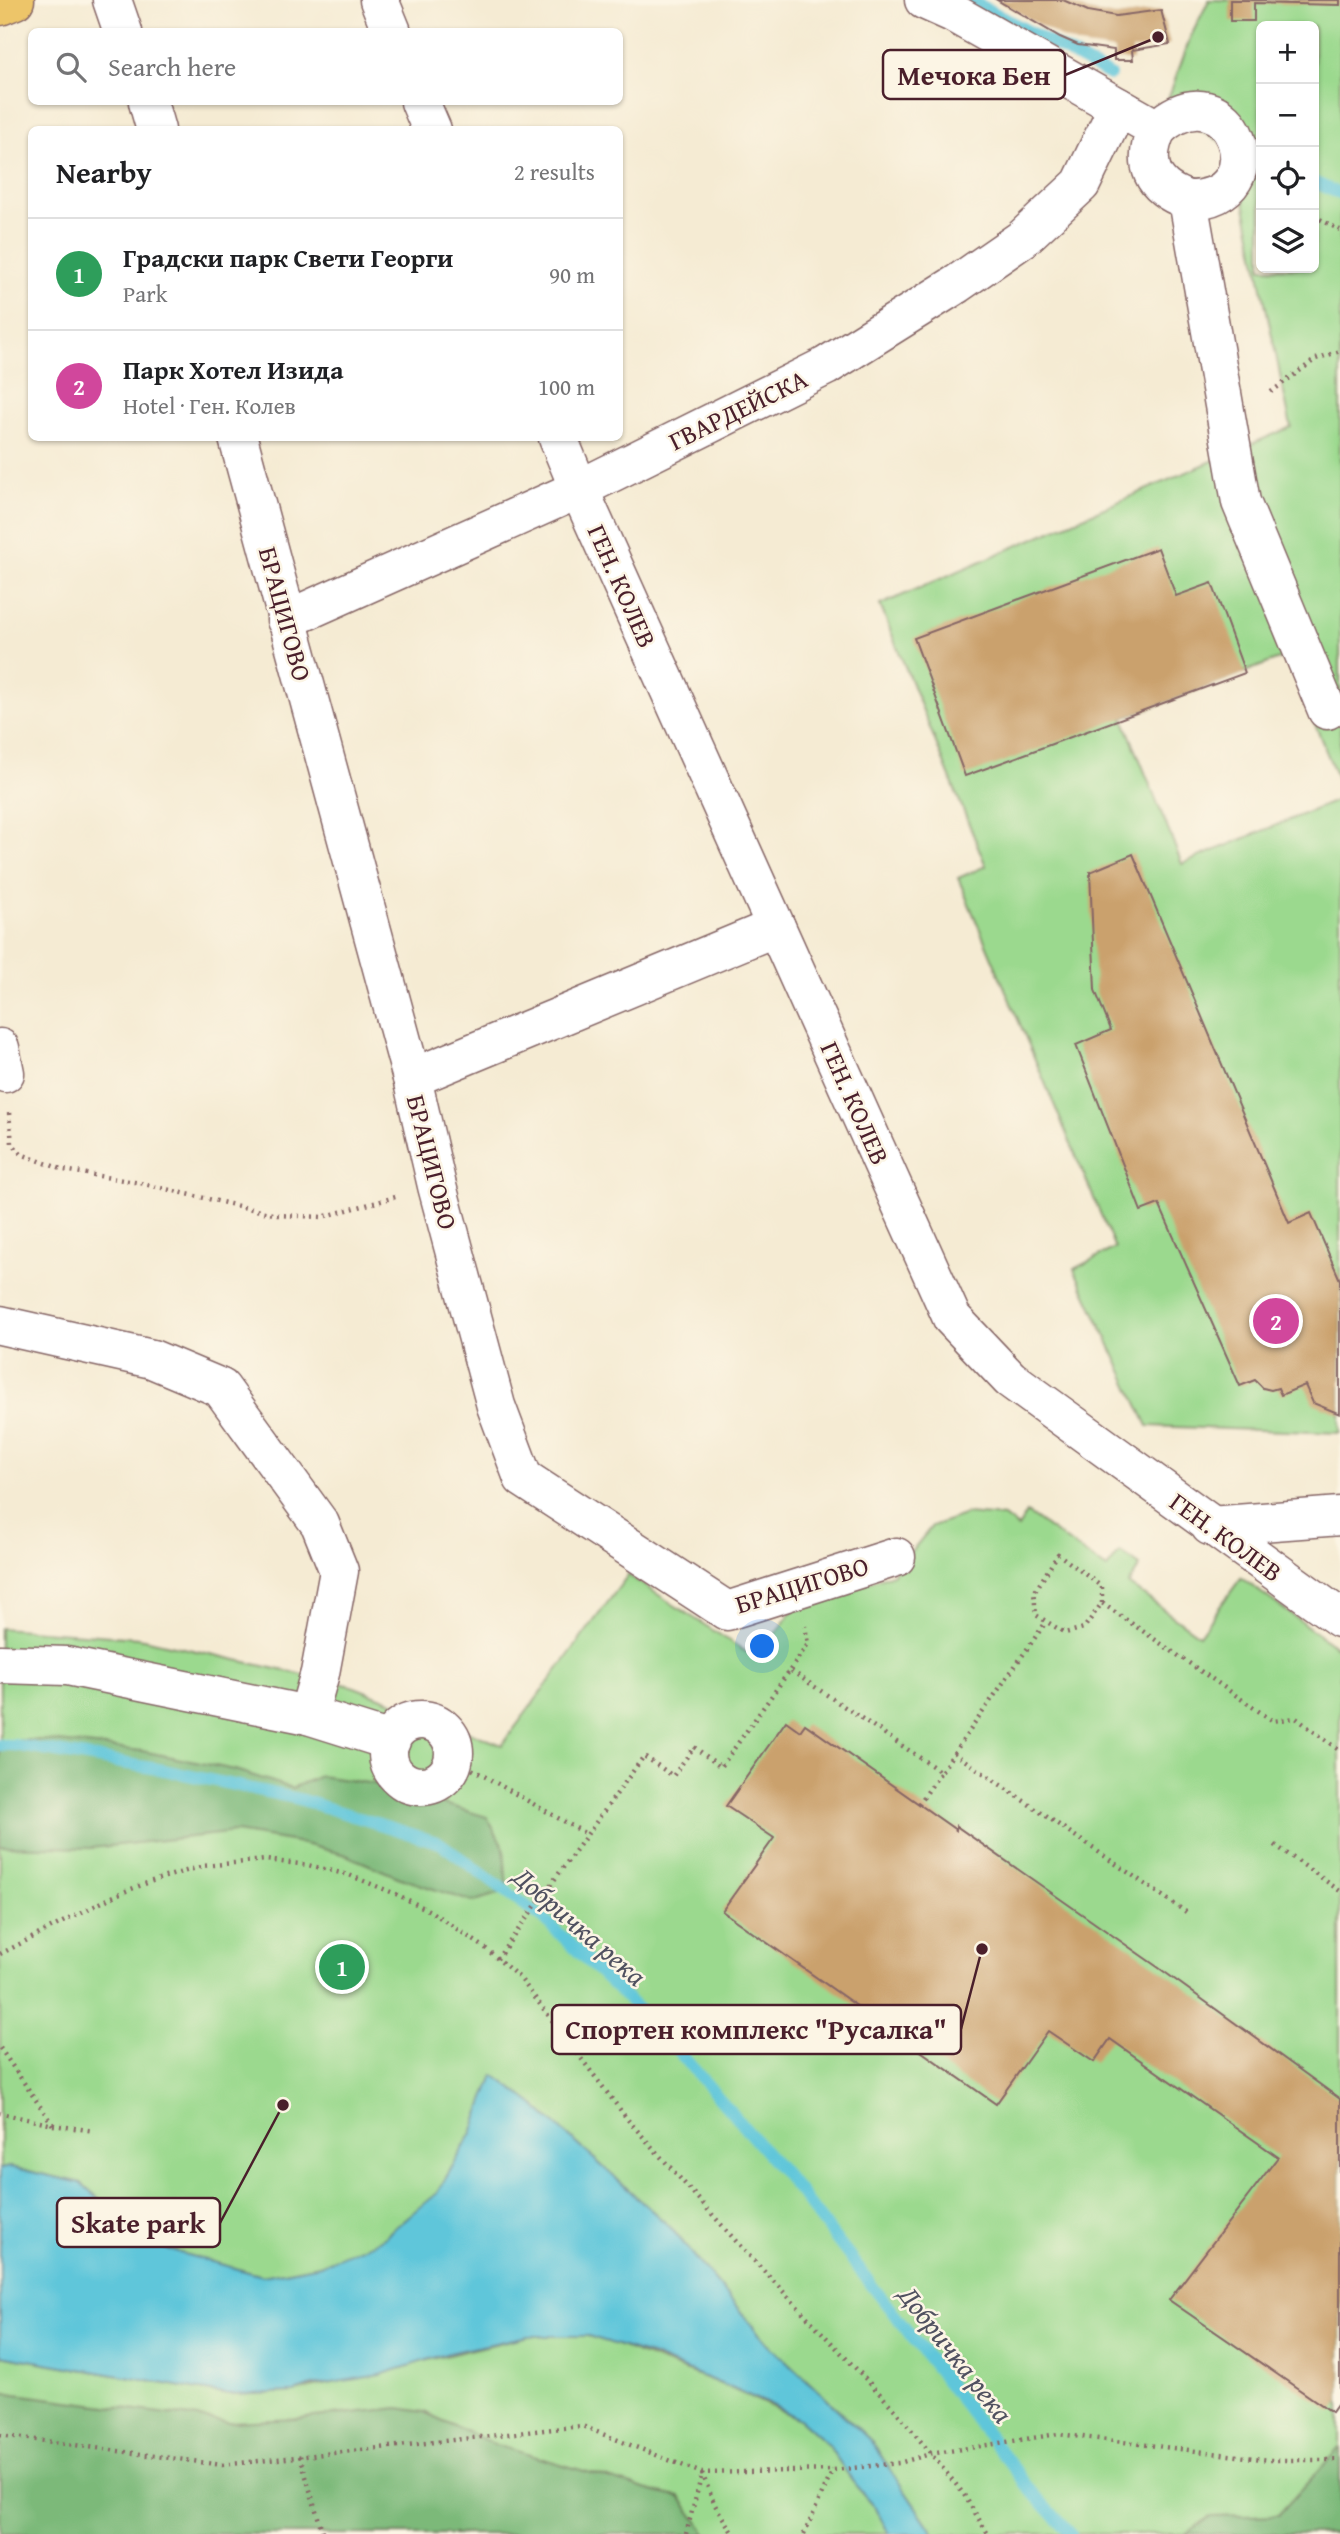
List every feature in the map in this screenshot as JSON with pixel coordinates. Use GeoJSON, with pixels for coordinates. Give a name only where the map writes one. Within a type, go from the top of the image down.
{"type":"FeatureCollection","features":[{"type":"Feature","properties":{"kind":"main road"},"geometry":{"type":"LineString","coordinates":[[0,6],[15,0]]}},
{"type":"Feature","properties":{"kind":"street"},"geometry":{"type":"LineString","coordinates":[[111,0],[122,28]]}},
{"type":"Feature","properties":{"kind":"street"},"geometry":{"type":"LineString","coordinates":[[379,0],[390,28]]}},
{"type":"Feature","properties":{"kind":"street"},"geometry":{"type":"LineString","coordinates":[[924,0],[953,13],[1157,129]]}},
{"type":"Feature","properties":{"kind":"street"},"geometry":{"type":"LineString","coordinates":[[149,105],[155,126]]}},
{"type":"Feature","properties":{"kind":"street"},"geometry":{"type":"LineString","coordinates":[[421,105],[430,126]]}},
{"type":"Feature","properties":{"kind":"street","name":"ГВАРДЕЙСКА"},"geometry":{"type":"LineString","coordinates":[[286,620],[579,489],[826,366],[957,284],[1022,239],[1081,184],[1118,107]]}},
{"type":"Feature","properties":{"kind":"street"},"geometry":{"type":"LineString","coordinates":[[1189,110],[1208,111],[1225,121],[1236,136],[1241,155],[1237,174],[1217,195],[1203,200],[1188,200],[1170,194],[1157,181],[1149,164],[1149,145],[1157,129],[1171,116],[1189,110]]}},
{"type":"Feature","properties":{"kind":"street"},"geometry":{"type":"LineString","coordinates":[[1188,200],[1241,502],[1327,710]]}},
{"type":"Feature","properties":{"kind":"street","name":"БРАЦИГОВО"},"geometry":{"type":"LineString","coordinates":[[239,441],[412,1077],[437,1186],[496,1406],[523,1478],[727,1611],[896,1557]]}},
{"type":"Feature","properties":{"kind":"street","name":"ГЕН. КОЛЕВ"},"geometry":{"type":"LineString","coordinates":[[559,441],[952,1318],[1010,1380],[1340,1618]]}},
{"type":"Feature","properties":{"kind":"street"},"geometry":{"type":"LineString","coordinates":[[412,1077],[776,927]]}},
{"type":"Feature","properties":{"kind":"street"},"geometry":{"type":"LineString","coordinates":[[0,1325],[152,1359],[221,1388],[320,1524],[339,1571],[320,1673],[308,1715]]}},
{"type":"Feature","properties":{"kind":"street"},"geometry":{"type":"LineString","coordinates":[[1210,1526],[1340,1516]]}},
{"type":"Feature","properties":{"kind":"street"},"geometry":{"type":"LineString","coordinates":[[0,1664],[67,1666],[308,1715],[391,1741],[388,1751],[394,1772],[412,1785],[434,1784],[450,1769],[454,1759]]}},
{"type":"Feature","properties":{"kind":"path"},"geometry":{"type":"LineString","coordinates":[[1319,219],[1340,230]]}},
{"type":"Feature","properties":{"kind":"path"},"geometry":{"type":"LineString","coordinates":[[1271,392],[1316,359],[1340,351]]}},
{"type":"Feature","properties":{"kind":"path"},"geometry":{"type":"LineString","coordinates":[[3,1060],[12,1143],[21,1154],[64,1170],[140,1183],[276,1216],[322,1217],[437,1186]]}},
{"type":"Feature","properties":{"kind":"path"},"geometry":{"type":"LineString","coordinates":[[1058,1554],[1102,1587],[1102,1603],[1084,1628],[1065,1633],[1036,1615],[1034,1593],[1058,1554]]}},
{"type":"Feature","properties":{"kind":"path"},"geometry":{"type":"LineString","coordinates":[[1102,1603],[1273,1721],[1296,1718],[1340,1751]]}},
{"type":"Feature","properties":{"kind":"path"},"geometry":{"type":"LineString","coordinates":[[919,1804],[1046,1622]]}},
{"type":"Feature","properties":{"kind":"path"},"geometry":{"type":"LineString","coordinates":[[497,1959],[644,1756],[673,1776],[694,1747],[721,1767],[790,1670],[941,1772]]}},
{"type":"Feature","properties":{"kind":"path"},"geometry":{"type":"LineString","coordinates":[[954,1753],[1186,1912]]}},
{"type":"Feature","properties":{"kind":"path"},"geometry":{"type":"LineString","coordinates":[[454,1759],[588,1835]]}},
{"type":"Feature","properties":{"kind":"path"},"geometry":{"type":"LineString","coordinates":[[1275,1845],[1340,1891]]}},
{"type":"Feature","properties":{"kind":"path"},"geometry":{"type":"LineString","coordinates":[[0,1954],[118,1894],[203,1866],[265,1860],[309,1866],[349,1875],[430,1911],[484,1947],[520,1978],[628,2120],[737,2243],[896,2411],[963,2493],[988,2534]]}},
{"type":"Feature","properties":{"kind":"path"},"geometry":{"type":"LineString","coordinates":[[0,2048],[53,2125]]}},
{"type":"Feature","properties":{"kind":"path"},"geometry":{"type":"LineString","coordinates":[[0,2113],[94,2131]]}},
{"type":"Feature","properties":{"kind":"path"},"geometry":{"type":"LineString","coordinates":[[0,2435],[222,2465],[582,2426],[702,2473],[833,2470],[899,2462],[930,2454],[1058,2434],[1270,2460],[1340,2460]]}},
{"type":"Feature","properties":{"kind":"path"},"geometry":{"type":"LineString","coordinates":[[300,2456],[323,2534]]}},
{"type":"Feature","properties":{"kind":"path"},"geometry":{"type":"LineString","coordinates":[[804,2534],[833,2470]]}},
{"type":"Feature","properties":{"kind":"path"},"geometry":{"type":"LineString","coordinates":[[687,2534],[702,2473]]}},
{"type":"Feature","properties":{"kind":"path"},"geometry":{"type":"LineString","coordinates":[[702,2473],[715,2505],[733,2534]]}},
{"type":"Feature","properties":{"kind":"green space"},"geometry":{"type":"Polygon","coordinates":[[[1209,0],[1340,0],[1340,785],[1287,656],[1123,718],[1182,864],[1340,799],[1340,1433],[1148,1426],[1074,1269],[1115,1248],[958,878],[986,866],[880,605],[1291,427],[1259,273],[1319,273],[1319,21],[1256,21],[1256,259],[1233,149],[1164,110],[1191,36],[1209,0]]]}},
{"type":"Feature","properties":{"kind":"green space"},"geometry":{"type":"Polygon","coordinates":[[[1027,1513],[1107,1569],[1120,1552],[1140,1566],[1128,1584],[1199,1635],[1241,1578],[1340,1650],[1340,2534],[934,2534],[870,2440],[766,2342],[670,2227],[533,2104],[494,2076],[472,2133],[437,2193],[379,2241],[320,2265],[263,2276],[169,2250],[141,2236],[81,2183],[10,2167],[0,2169],[0,1628],[139,1638],[352,1686],[502,1745],[628,1575],[757,1659],[795,1607],[893,1574],[932,1526],[966,1514],[1004,1517],[1018,1528],[1027,1513]]]}},
{"type":"Feature","properties":{"kind":"green space"},"geometry":{"type":"Polygon","coordinates":[[[40,1740],[142,1751],[235,1770],[292,1788],[320,1776],[382,1785],[487,1817],[504,1848],[507,1891],[472,1902],[398,1877],[346,1855],[296,1842],[236,1832],[91,1848],[0,1846],[0,1741],[40,1740]]]}},
{"type":"Feature","properties":{"kind":"green space"},"geometry":{"type":"Polygon","coordinates":[[[528,2336],[588,2336],[609,2342],[716,2382],[799,2419],[827,2444],[857,2487],[876,2508],[889,2534],[0,2534],[0,2355],[229,2395],[294,2392],[528,2336]]]}},
{"type":"Feature","properties":{"kind":"green space"},"geometry":{"type":"Polygon","coordinates":[[[0,2392],[229,2422],[296,2419],[399,2408],[424,2412],[496,2445],[680,2497],[707,2534],[0,2534],[0,2392]]]}},
{"type":"Feature","properties":{"kind":"green space"},"geometry":{"type":"Polygon","coordinates":[[[1340,2447],[1340,2534],[1185,2534],[1211,2517],[1278,2515],[1340,2447]]]}},
{"type":"Feature","properties":{"kind":"water"},"geometry":{"type":"Polygon","coordinates":[[[494,2075],[533,2104],[670,2227],[766,2342],[870,2440],[934,2534],[889,2534],[876,2508],[857,2487],[827,2444],[799,2419],[653,2356],[588,2336],[528,2336],[449,2353],[380,2375],[313,2386],[294,2392],[229,2395],[0,2355],[0,2169],[10,2167],[81,2183],[141,2236],[169,2250],[263,2276],[320,2265],[379,2241],[437,2193],[472,2133],[494,2075]]]}},
{"type":"Feature","properties":{"kind":"building"},"geometry":{"type":"Polygon","coordinates":[[[997,0],[1063,0],[1088,11],[1116,16],[1161,10],[1170,44],[1132,50],[1133,60],[1114,60],[1114,50],[1078,45],[997,0]]]}},
{"type":"Feature","properties":{"kind":"building"},"geometry":{"type":"Polygon","coordinates":[[[1230,0],[1340,0],[1340,5],[1254,3],[1254,21],[1230,21],[1230,0]]]}},
{"type":"Feature","properties":{"kind":"building"},"geometry":{"type":"Polygon","coordinates":[[[1158,548],[1176,596],[1212,583],[1245,673],[965,776],[914,638],[1158,548]]]}},
{"type":"Feature","properties":{"kind":"building"},"geometry":{"type":"Polygon","coordinates":[[[1133,854],[1289,1223],[1311,1213],[1340,1280],[1340,1414],[1313,1403],[1305,1385],[1281,1395],[1278,1388],[1263,1388],[1255,1380],[1240,1386],[1159,1204],[1141,1211],[1076,1045],[1111,1030],[1095,990],[1090,872],[1133,854]]]}},
{"type":"Feature","properties":{"kind":"building"},"geometry":{"type":"Polygon","coordinates":[[[786,1721],[800,1731],[805,1724],[956,1830],[956,1826],[1340,2099],[1340,2401],[1332,2412],[1169,2300],[1278,2157],[1110,2039],[1094,2062],[1048,2031],[996,2104],[722,1911],[774,1838],[726,1806],[786,1721]]]}},
{"type":"Feature","properties":{"kind":"waterway"},"geometry":{"type":"LineString","coordinates":[[971,0],[1110,75]]}},
{"type":"Feature","properties":{"kind":"waterway"},"geometry":{"type":"LineString","coordinates":[[1319,184],[1340,194]]}},
{"type":"Feature","properties":{"kind":"waterway","name":"Добричка река"},"geometry":{"type":"LineString","coordinates":[[0,1745],[14,1745],[164,1770],[299,1799],[440,1843],[544,1919],[659,2029],[790,2180],[1033,2493],[1071,2534]]}},
{"type":"Feature","properties":{"kind":"place","name":"Мечока Бен"},"geometry":{"type":"Point","coordinates":[1158,37]}},
{"type":"Feature","properties":{"kind":"place","name":"Парк Хотел Изида"},"geometry":{"type":"Point","coordinates":[1276,1321]}},
{"type":"Feature","properties":{"kind":"place","name":"Спортен комплекс \"Русалка\""},"geometry":{"type":"Point","coordinates":[982,1949]}},
{"type":"Feature","properties":{"kind":"place","name":"Градски парк Свети Георги"},"geometry":{"type":"Point","coordinates":[342,1967]}},
{"type":"Feature","properties":{"kind":"place","name":"Skate park"},"geometry":{"type":"Point","coordinates":[283,2105]}}]}
